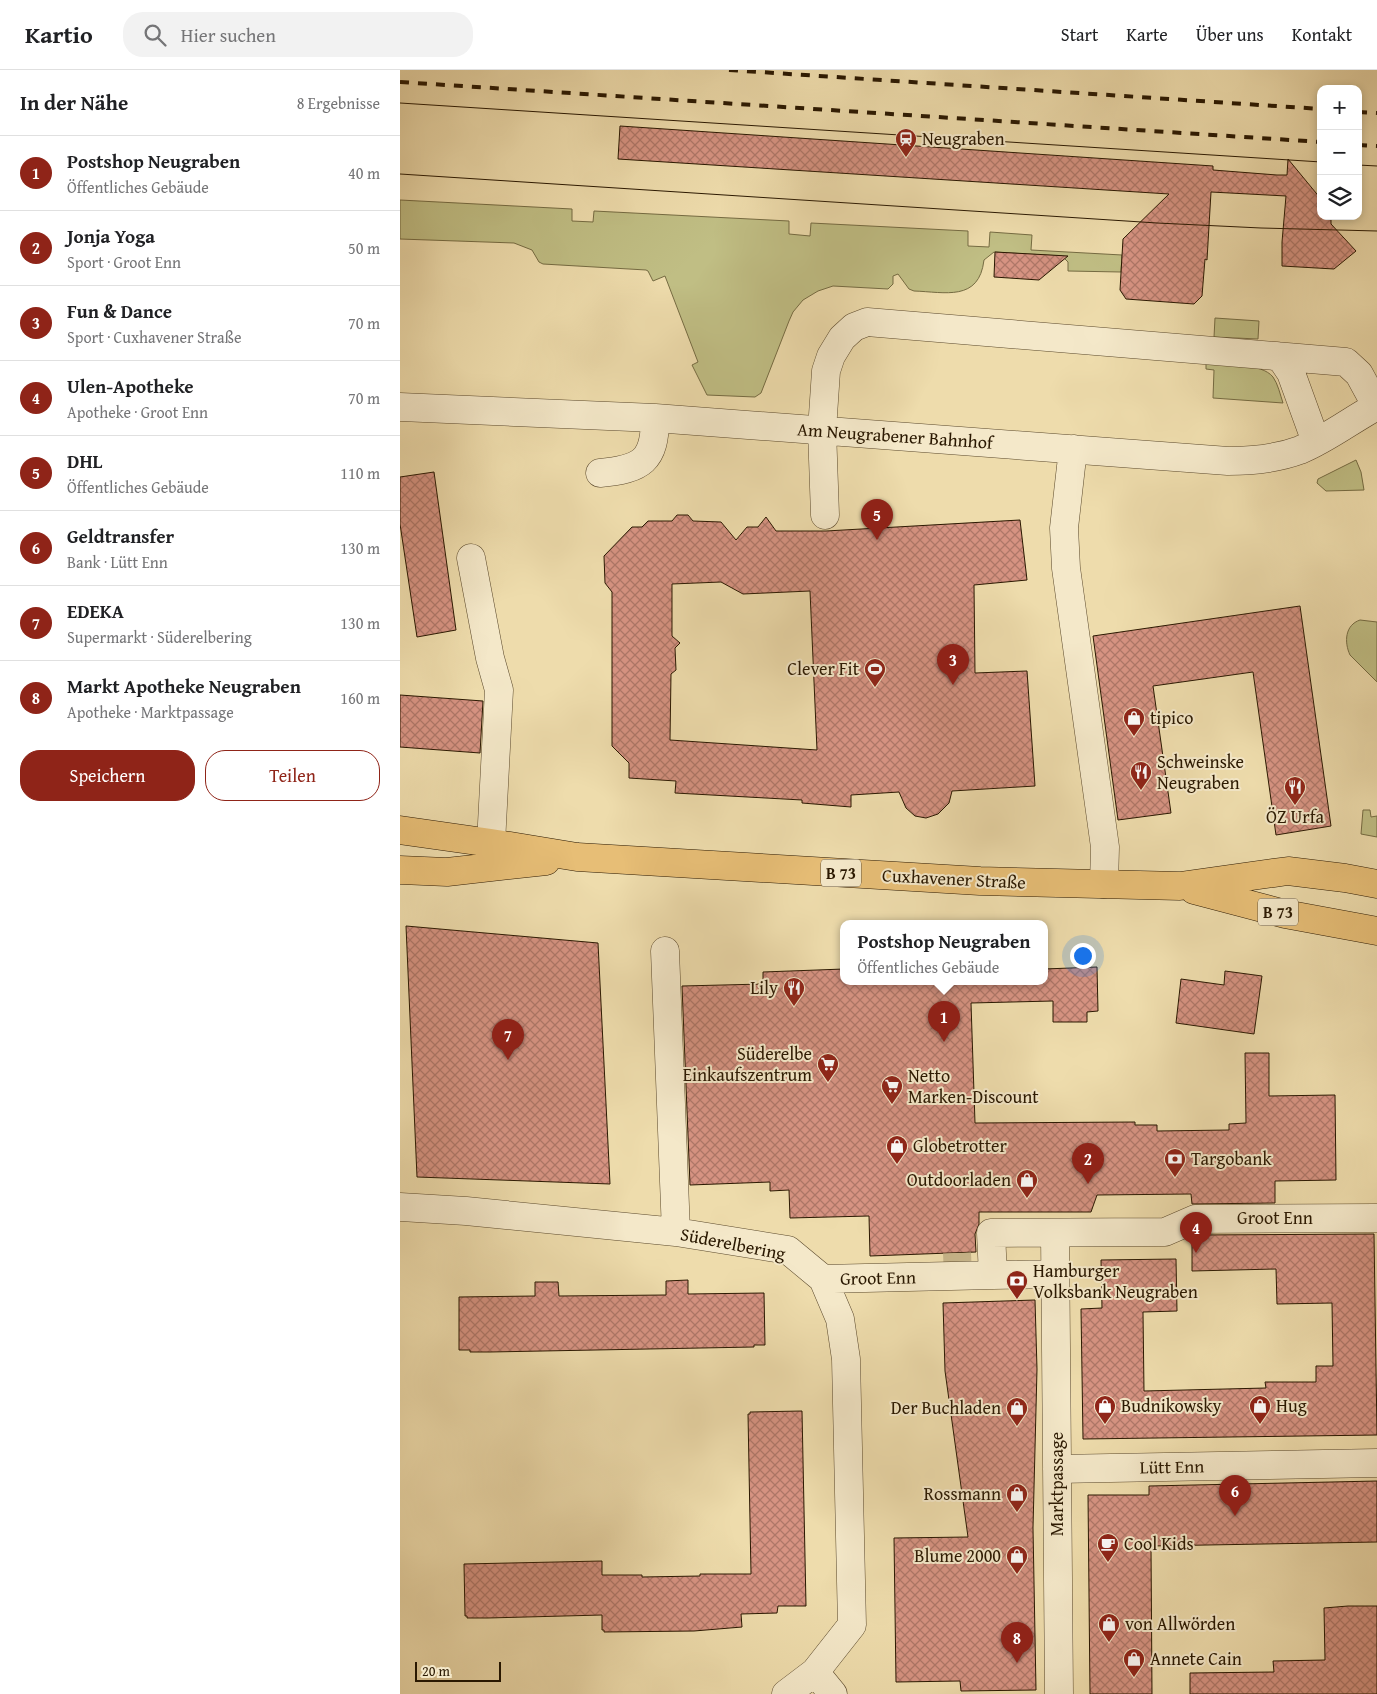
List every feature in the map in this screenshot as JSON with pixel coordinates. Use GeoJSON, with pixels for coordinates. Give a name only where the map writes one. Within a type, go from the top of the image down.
{"type":"FeatureCollection","features":[{"type":"Feature","properties":{"kind":"main road","name":"Cuxhavener Straße"},"geometry":{"type":"LineString","coordinates":[[400,830],[577,857],[980,881],[1180,886],[1288,871],[1330,875],[1377,884]]}},
{"type":"Feature","properties":{"kind":"main road","name":"Cuxhavener Straße"},"geometry":{"type":"LineString","coordinates":[[400,870],[447,872],[577,857]]}},
{"type":"Feature","properties":{"kind":"main road","name":"Cuxhavener Straße"},"geometry":{"type":"LineString","coordinates":[[1180,886],[1285,914],[1377,931]]}},
{"type":"Feature","properties":{"kind":"street"},"geometry":{"type":"LineString","coordinates":[[824,516],[822,430],[826,371],[831,356],[842,338],[854,327],[867,322],[1346,362],[1359,374],[1377,406]]}},
{"type":"Feature","properties":{"kind":"street"},"geometry":{"type":"LineString","coordinates":[[1276,356],[1283,361],[1292,373],[1316,442]]}},
{"type":"Feature","properties":{"kind":"street","name":"Am Neugrabener Bahnhof"},"geometry":{"type":"LineString","coordinates":[[400,407],[655,418],[1228,461],[1252,461],[1283,455],[1316,442],[1377,406]]}},
{"type":"Feature","properties":{"kind":"street"},"geometry":{"type":"LineString","coordinates":[[600,473],[622,471],[643,460],[653,445],[655,418]]}},
{"type":"Feature","properties":{"kind":"street"},"geometry":{"type":"LineString","coordinates":[[1073,449],[1064,528],[1066,568],[1105,847],[1104,884]]}},
{"type":"Feature","properties":{"kind":"street"},"geometry":{"type":"LineString","coordinates":[[471,558],[490,658],[499,690],[491,843]]}},
{"type":"Feature","properties":{"kind":"street"},"geometry":{"type":"LineString","coordinates":[[665,951],[676,1232]]}},
{"type":"Feature","properties":{"kind":"street","name":"Süderelbering"},"geometry":{"type":"LineString","coordinates":[[400,1207],[466,1211],[676,1232],[788,1250],[823,1279],[840,1319],[846,1359],[852,1626],[815,1672],[786,1694]]}},
{"type":"Feature","properties":{"kind":"street","name":"Groot Enn"},"geometry":{"type":"LineString","coordinates":[[992,1275],[985,1234],[1166,1232],[1195,1218],[1377,1218]]}},
{"type":"Feature","properties":{"kind":"street"},"geometry":{"type":"LineString","coordinates":[[1055,1234],[1056,1274]]}},
{"type":"Feature","properties":{"kind":"street","name":"Groot Enn"},"geometry":{"type":"LineString","coordinates":[[823,1279],[1056,1274]]}},
{"type":"Feature","properties":{"kind":"street","name":"Marktpassage"},"geometry":{"type":"LineString","coordinates":[[1056,1274],[1059,1694]]}},
{"type":"Feature","properties":{"kind":"street","name":"Lütt Enn"},"geometry":{"type":"LineString","coordinates":[[1057,1469],[1377,1463]]}},
{"type":"Feature","properties":{"kind":"street"},"geometry":{"type":"LineString","coordinates":[[815,1672],[833,1694]]}},
{"type":"Feature","properties":{"kind":"shaded area"},"geometry":{"type":"Polygon","coordinates":[[[400,200],[572,209],[572,221],[593,222],[594,211],[789,221],[789,234],[810,236],[811,223],[968,231],[968,246],[989,247],[990,232],[1032,235],[1031,250],[1122,255],[1121,272],[1068,271],[1068,262],[1062,256],[994,252],[984,260],[981,273],[975,283],[968,289],[959,292],[914,291],[909,289],[898,274],[893,276],[893,284],[888,289],[833,286],[818,291],[803,300],[793,312],[761,393],[755,397],[707,395],[692,365],[698,362],[665,276],[653,281],[646,270],[543,264],[539,262],[532,250],[514,243],[400,239],[400,200]]]}},
{"type":"Feature","properties":{"kind":"shaded area"},"geometry":{"type":"Polygon","coordinates":[[[1215,318],[1259,321],[1258,339],[1214,337],[1215,318]]]}},
{"type":"Feature","properties":{"kind":"shaded area"},"geometry":{"type":"Polygon","coordinates":[[[1206,362],[1242,365],[1268,372],[1276,383],[1283,403],[1213,398],[1214,370],[1206,369],[1206,362]]]}},
{"type":"Feature","properties":{"kind":"shaded area"},"geometry":{"type":"Polygon","coordinates":[[[1356,460],[1361,472],[1364,490],[1326,491],[1317,483],[1318,479],[1356,460]]]}},
{"type":"Feature","properties":{"kind":"shaded area"},"geometry":{"type":"Polygon","coordinates":[[[1360,620],[1377,622],[1377,682],[1350,655],[1348,650],[1347,634],[1351,626],[1360,620]]]}},
{"type":"Feature","properties":{"kind":"shaded area"},"geometry":{"type":"Polygon","coordinates":[[[1363,810],[1370,810],[1371,817],[1377,816],[1377,837],[1361,834],[1363,810]]]}},
{"type":"Feature","properties":{"kind":"building"},"geometry":{"type":"Polygon","coordinates":[[[620,126],[1213,166],[1213,170],[1277,175],[1287,175],[1288,159],[1317,194],[1317,220],[1331,220],[1331,224],[1356,251],[1334,269],[1282,266],[1286,196],[1211,192],[1207,260],[1205,259],[1202,296],[1194,304],[1126,299],[1120,290],[1123,239],[1169,194],[618,159],[620,126]]]}},
{"type":"Feature","properties":{"kind":"building"},"geometry":{"type":"Polygon","coordinates":[[[995,252],[1068,256],[1039,280],[994,277],[995,252]]]}},
{"type":"Feature","properties":{"kind":"building"},"geometry":{"type":"Polygon","coordinates":[[[434,472],[456,630],[417,637],[400,524],[400,477],[434,472]]]}},
{"type":"Feature","properties":{"kind":"building"},"geometry":{"type":"Polygon","coordinates":[[[677,515],[688,515],[693,521],[721,522],[736,540],[747,527],[758,527],[766,517],[776,531],[826,531],[1020,520],[1027,580],[974,585],[975,673],[1027,671],[1035,786],[952,791],[949,803],[938,814],[926,818],[915,816],[906,808],[899,792],[851,795],[851,807],[802,803],[802,800],[675,793],[676,781],[629,778],[629,763],[612,746],[612,592],[605,583],[604,556],[632,527],[642,527],[648,521],[672,521],[677,515]],[[721,582],[672,584],[672,636],[680,643],[675,648],[676,670],[671,674],[670,740],[817,750],[810,591],[743,594],[721,582]]]}},
{"type":"Feature","properties":{"kind":"building"},"geometry":{"type":"Polygon","coordinates":[[[1300,606],[1331,826],[1276,835],[1253,672],[1153,686],[1171,813],[1118,820],[1093,636],[1300,606]]]}},
{"type":"Feature","properties":{"kind":"building"},"geometry":{"type":"Polygon","coordinates":[[[400,695],[483,701],[480,753],[400,747],[400,695]]]}},
{"type":"Feature","properties":{"kind":"building"},"geometry":{"type":"Polygon","coordinates":[[[406,926],[598,943],[610,1184],[417,1177],[406,926]]]}},
{"type":"Feature","properties":{"kind":"building","name":"Süderelbe Einkaufszentrum"},"geometry":{"type":"Polygon","coordinates":[[[1097,967],[1098,1011],[1087,1012],[1087,1022],[1053,1022],[1053,1001],[971,1003],[975,1123],[1135,1122],[1135,1125],[1157,1125],[1157,1131],[1229,1130],[1229,1124],[1246,1123],[1245,1053],[1269,1053],[1269,1096],[1335,1095],[1336,1180],[1275,1181],[1275,1203],[1192,1204],[1191,1194],[1097,1195],[1091,1212],[979,1212],[979,1224],[975,1234],[976,1252],[870,1256],[869,1216],[790,1218],[789,1190],[770,1191],[770,1182],[690,1185],[682,986],[763,984],[763,972],[840,969],[840,985],[1048,985],[1048,969],[1097,967]]]}},
{"type":"Feature","properties":{"kind":"building"},"geometry":{"type":"Polygon","coordinates":[[[1225,971],[1262,976],[1254,1034],[1176,1023],[1181,979],[1224,985],[1225,971]]]}},
{"type":"Feature","properties":{"kind":"building"},"geometry":{"type":"Polygon","coordinates":[[[1374,1234],[1377,1435],[1083,1439],[1081,1309],[1102,1308],[1101,1260],[1176,1259],[1177,1311],[1143,1312],[1144,1391],[1266,1388],[1265,1382],[1316,1382],[1316,1366],[1333,1366],[1332,1303],[1277,1304],[1276,1269],[1192,1271],[1192,1237],[1198,1235],[1374,1234]]]}},
{"type":"Feature","properties":{"kind":"building"},"geometry":{"type":"Polygon","coordinates":[[[688,1280],[688,1294],[764,1293],[765,1345],[754,1345],[754,1347],[490,1352],[459,1350],[459,1297],[535,1296],[535,1282],[558,1282],[559,1296],[666,1295],[666,1281],[688,1280]]]}},
{"type":"Feature","properties":{"kind":"building"},"geometry":{"type":"Polygon","coordinates":[[[1035,1300],[1037,1369],[1033,1528],[1036,1690],[961,1691],[960,1681],[896,1682],[894,1538],[968,1537],[945,1371],[943,1303],[1035,1300]]]}},
{"type":"Feature","properties":{"kind":"building"},"geometry":{"type":"Polygon","coordinates":[[[802,1411],[806,1606],[778,1606],[777,1613],[741,1614],[742,1627],[694,1631],[604,1632],[602,1630],[602,1615],[488,1618],[467,1618],[465,1616],[464,1564],[602,1561],[602,1575],[642,1575],[642,1577],[751,1574],[748,1414],[750,1412],[802,1411]]]}},
{"type":"Feature","properties":{"kind":"building"},"geometry":{"type":"Polygon","coordinates":[[[1377,1481],[1377,1542],[1151,1546],[1152,1694],[1090,1694],[1088,1495],[1149,1495],[1149,1486],[1377,1481]]]}},
{"type":"Feature","properties":{"kind":"building"},"geometry":{"type":"Polygon","coordinates":[[[1377,1606],[1377,1694],[1190,1694],[1190,1673],[1274,1672],[1273,1661],[1325,1660],[1324,1608],[1377,1606]]]}},
{"type":"Feature","properties":{"kind":"tunnel"},"geometry":{"type":"LineString","coordinates":[[957,1253],[958,1276]]}},
{"type":"Feature","properties":{"kind":"tram line"},"geometry":{"type":"LineString","coordinates":[[400,103],[1317,162]]}},
{"type":"Feature","properties":{"kind":"tram line"},"geometry":{"type":"LineString","coordinates":[[1362,165],[1377,166]]}},
{"type":"Feature","properties":{"kind":"tram line"},"geometry":{"type":"LineString","coordinates":[[400,174],[1157,223],[1377,231]]}},
{"type":"Feature","properties":{"kind":"railway"},"geometry":{"type":"LineString","coordinates":[[729,70],[1317,109]]}},
{"type":"Feature","properties":{"kind":"railway"},"geometry":{"type":"LineString","coordinates":[[400,82],[1317,142]]}},
{"type":"Feature","properties":{"kind":"railway"},"geometry":{"type":"LineString","coordinates":[[1362,112],[1377,113]]}},
{"type":"Feature","properties":{"kind":"railway"},"geometry":{"type":"LineString","coordinates":[[1362,145],[1377,146]]}},
{"type":"Feature","properties":{"kind":"place","name":"Neugraben"},"geometry":{"type":"Point","coordinates":[906,158]}},
{"type":"Feature","properties":{"kind":"place","name":"DHL"},"geometry":{"type":"Point","coordinates":[877,540]}},
{"type":"Feature","properties":{"kind":"place","name":"Fun & Dance"},"geometry":{"type":"Point","coordinates":[953,685]}},
{"type":"Feature","properties":{"kind":"place","name":"Clever Fit"},"geometry":{"type":"Point","coordinates":[875,688]}},
{"type":"Feature","properties":{"kind":"place","name":"tipico"},"geometry":{"type":"Point","coordinates":[1134,737]}},
{"type":"Feature","properties":{"kind":"place","name":"Schweinske Neugraben"},"geometry":{"type":"Point","coordinates":[1141,791]}},
{"type":"Feature","properties":{"kind":"place","name":"ÖZ Urfa"},"geometry":{"type":"Point","coordinates":[1295,806]}},
{"type":"Feature","properties":{"kind":"place","name":"Lily"},"geometry":{"type":"Point","coordinates":[794,1007]}},
{"type":"Feature","properties":{"kind":"place","name":"Postshop Neugraben"},"geometry":{"type":"Point","coordinates":[944,1042]}},
{"type":"Feature","properties":{"kind":"place","name":"EDEKA"},"geometry":{"type":"Point","coordinates":[508,1060]}},
{"type":"Feature","properties":{"kind":"place","name":"Süderelbe Einkaufszentrum"},"geometry":{"type":"Point","coordinates":[828,1083]}},
{"type":"Feature","properties":{"kind":"place","name":"Netto Marken-Discount"},"geometry":{"type":"Point","coordinates":[892,1105]}},
{"type":"Feature","properties":{"kind":"place","name":"Globetrotter"},"geometry":{"type":"Point","coordinates":[897,1165]}},
{"type":"Feature","properties":{"kind":"place","name":"Targobank"},"geometry":{"type":"Point","coordinates":[1175,1178]}},
{"type":"Feature","properties":{"kind":"place","name":"Jonja Yoga"},"geometry":{"type":"Point","coordinates":[1088,1184]}},
{"type":"Feature","properties":{"kind":"place","name":"Outdoorladen"},"geometry":{"type":"Point","coordinates":[1027,1199]}},
{"type":"Feature","properties":{"kind":"place","name":"Ulen-Apotheke"},"geometry":{"type":"Point","coordinates":[1196,1253]}},
{"type":"Feature","properties":{"kind":"place","name":"Hamburger Volksbank Neugraben"},"geometry":{"type":"Point","coordinates":[1017,1300]}},
{"type":"Feature","properties":{"kind":"place","name":"Budnikowsky"},"geometry":{"type":"Point","coordinates":[1105,1425]}},
{"type":"Feature","properties":{"kind":"place","name":"Hug"},"geometry":{"type":"Point","coordinates":[1260,1425]}},
{"type":"Feature","properties":{"kind":"place","name":"Der Buchladen"},"geometry":{"type":"Point","coordinates":[1017,1427]}},
{"type":"Feature","properties":{"kind":"place","name":"Rossmann"},"geometry":{"type":"Point","coordinates":[1017,1513]}},
{"type":"Feature","properties":{"kind":"place","name":"Geldtransfer"},"geometry":{"type":"Point","coordinates":[1235,1516]}},
{"type":"Feature","properties":{"kind":"place","name":"Cool Kids"},"geometry":{"type":"Point","coordinates":[1108,1563]}},
{"type":"Feature","properties":{"kind":"place","name":"Blume 2000"},"geometry":{"type":"Point","coordinates":[1017,1575]}},
{"type":"Feature","properties":{"kind":"place","name":"von Allwörden"},"geometry":{"type":"Point","coordinates":[1109,1643]}},
{"type":"Feature","properties":{"kind":"place","name":"Markt Apotheke Neugraben"},"geometry":{"type":"Point","coordinates":[1017,1663]}},
{"type":"Feature","properties":{"kind":"place","name":"Annete Cain"},"geometry":{"type":"Point","coordinates":[1134,1678]}}]}
